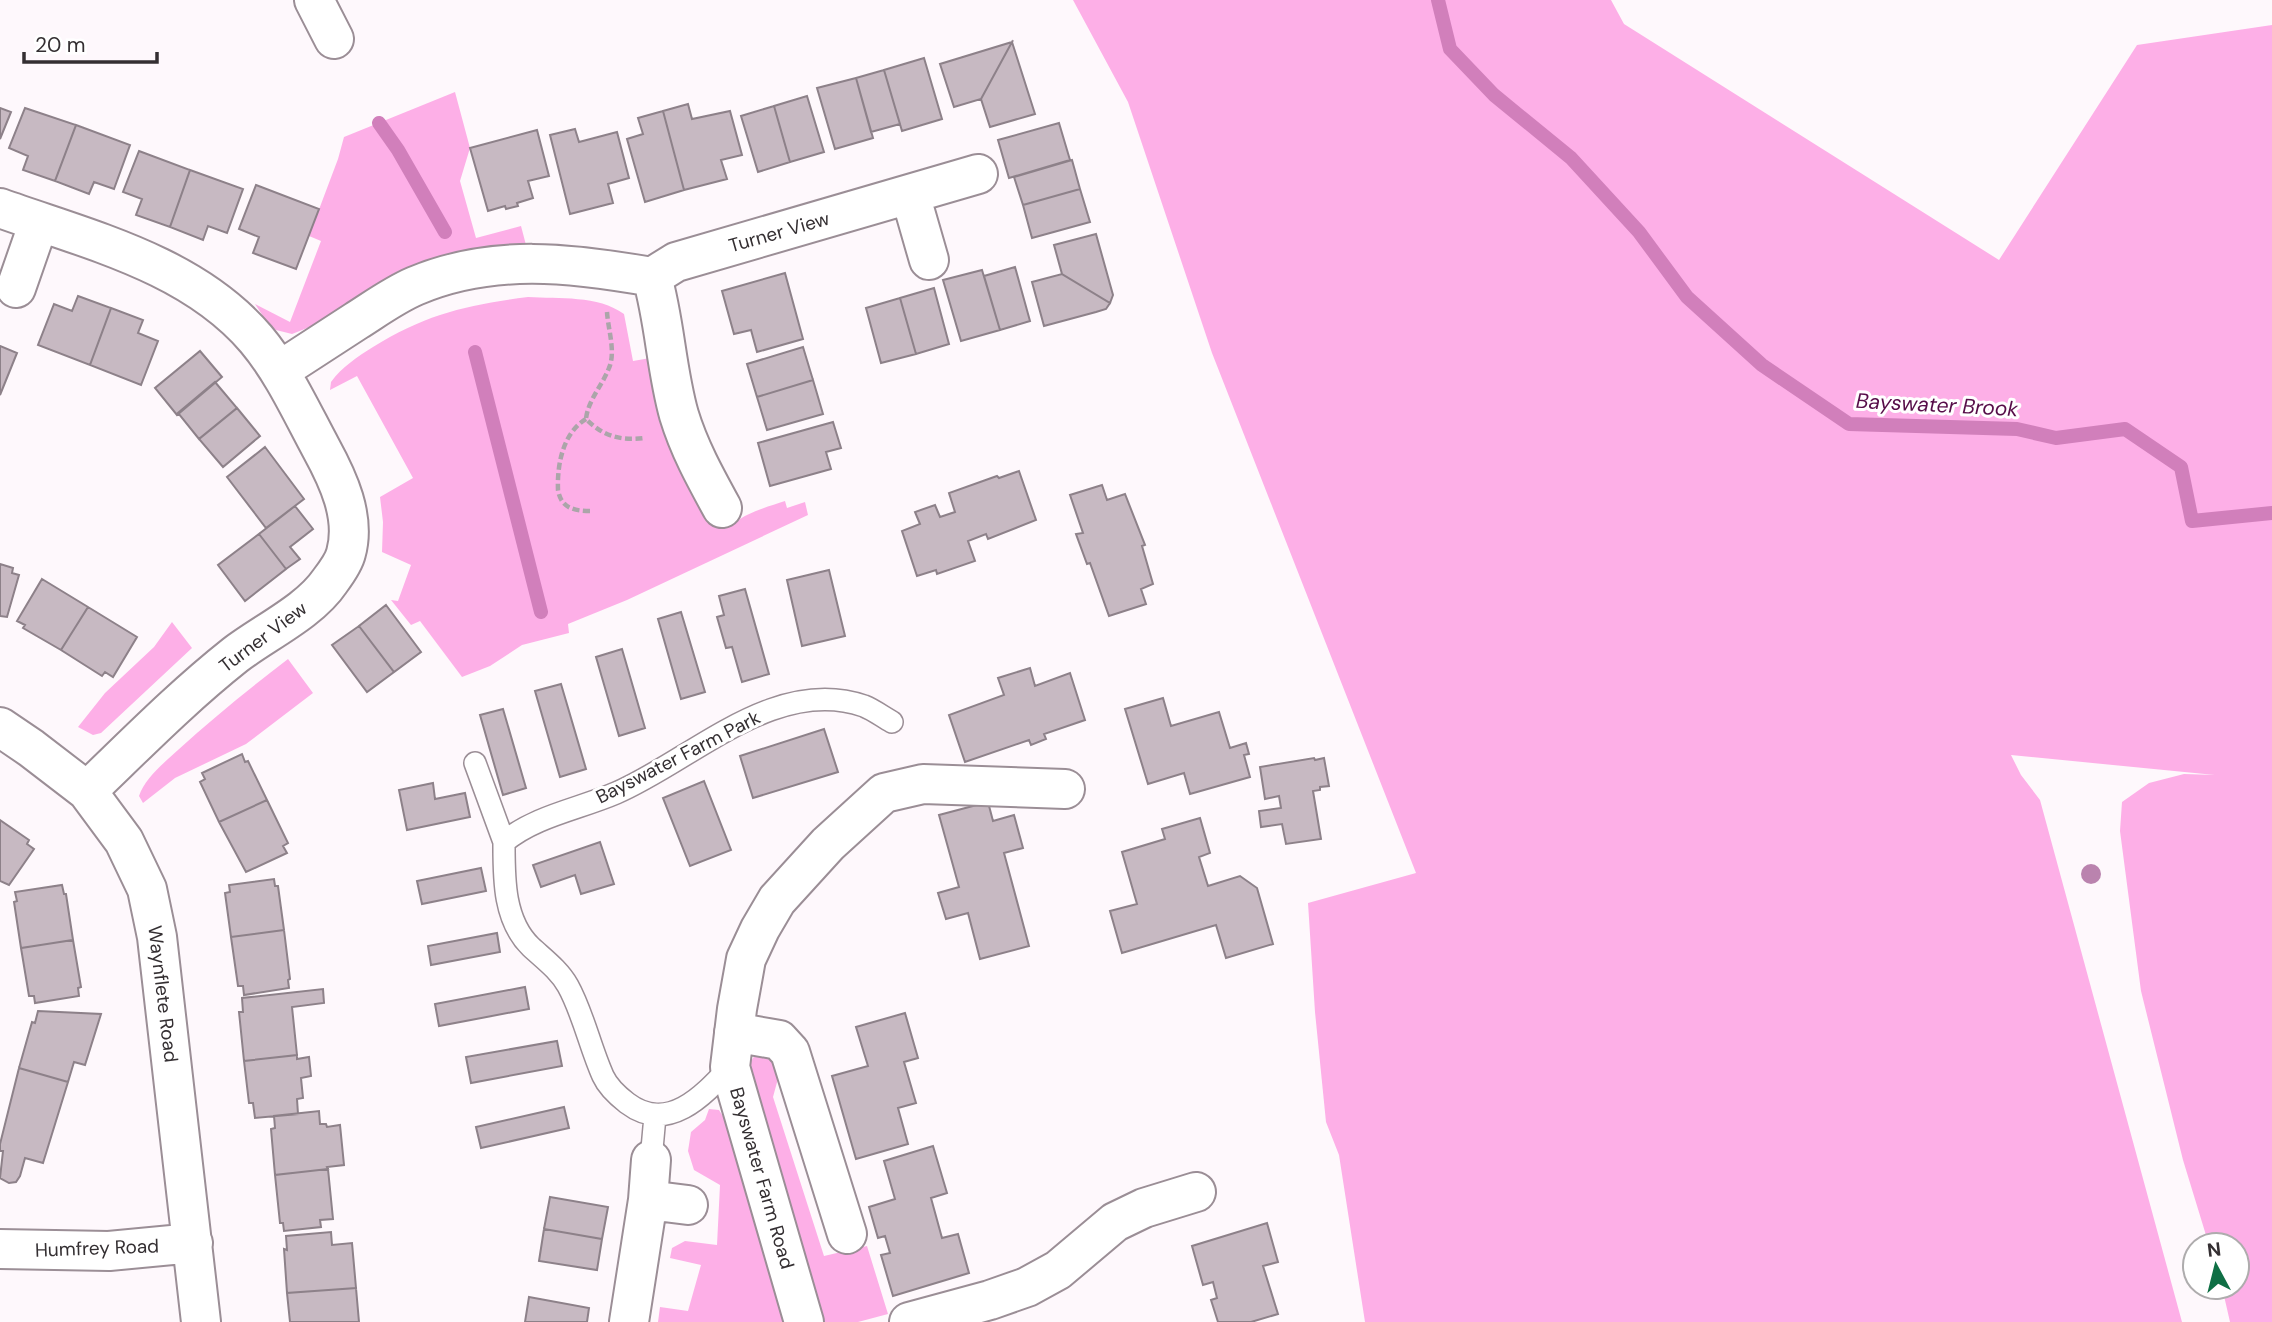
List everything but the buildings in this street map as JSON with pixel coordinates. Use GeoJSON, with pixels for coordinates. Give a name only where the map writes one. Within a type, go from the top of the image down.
{"type":"FeatureCollection","features":[{"type":"Feature","properties":{"kind":"street"},"geometry":{"type":"LineString","coordinates":[[314,0],[334,39]]}},
{"type":"Feature","properties":{"kind":"street","name":"Turner View"},"geometry":{"type":"LineString","coordinates":[[652,277],[676,262],[978,174]]}},
{"type":"Feature","properties":{"kind":"street"},"geometry":{"type":"LineString","coordinates":[[910,194],[929,260]]}},
{"type":"Feature","properties":{"kind":"street","name":"Turner View"},"geometry":{"type":"LineString","coordinates":[[0,208],[143,259],[188,282],[225,309],[256,338],[279,371],[338,483],[350,522],[346,555],[329,583],[303,609],[273,627],[224,664],[86,791]]}},
{"type":"Feature","properties":{"kind":"street"},"geometry":{"type":"LineString","coordinates":[[16,288],[39,222]]}},
{"type":"Feature","properties":{"kind":"street"},"geometry":{"type":"LineString","coordinates":[[279,371],[389,299],[416,286],[458,272],[519,263],[609,270],[652,277],[683,426],[697,464],[722,508]]}},
{"type":"Feature","properties":{"kind":"street","name":"Waynflete Road"},"geometry":{"type":"LineString","coordinates":[[0,727],[86,791],[124,841],[146,889],[157,937],[201,1322]]}},
{"type":"Feature","properties":{"kind":"street","name":"Bayswater Farm Road"},"geometry":{"type":"LineString","coordinates":[[804,1322],[732,1049],[746,959],[777,900],[828,844],[884,793],[923,784],[1065,789]]}},
{"type":"Feature","properties":{"kind":"street"},"geometry":{"type":"LineString","coordinates":[[732,1049],[779,1040],[787,1045],[847,1234]]}},
{"type":"Feature","properties":{"kind":"street"},"geometry":{"type":"LineString","coordinates":[[629,1322],[648,1200],[651,1160]]}},
{"type":"Feature","properties":{"kind":"street"},"geometry":{"type":"LineString","coordinates":[[909,1322],[1027,1287],[1058,1270],[1115,1222],[1144,1208],[1196,1192]]}},
{"type":"Feature","properties":{"kind":"street"},"geometry":{"type":"LineString","coordinates":[[648,1200],[688,1205]]}},
{"type":"Feature","properties":{"kind":"street","name":"Humfrey Road"},"geometry":{"type":"LineString","coordinates":[[0,1249],[109,1251],[193,1243]]}},
{"type":"Feature","properties":{"kind":"lane","name":"Bayswater Farm Park"},"geometry":{"type":"LineString","coordinates":[[504,842],[526,826],[617,793],[759,713],[799,702],[835,700],[865,706],[892,722]]}},
{"type":"Feature","properties":{"kind":"lane"},"geometry":{"type":"LineString","coordinates":[[475,762],[504,842],[509,909],[530,946],[545,958],[568,985],[604,1079],[617,1095],[634,1108],[655,1116],[672,1113],[712,1087],[732,1049]]}},
{"type":"Feature","properties":{"kind":"lane"},"geometry":{"type":"LineString","coordinates":[[651,1160],[655,1116]]}},
{"type":"Feature","properties":{"kind":"path"},"geometry":{"type":"LineString","coordinates":[[586,419],[587,410],[610,367],[612,357],[608,323],[609,270]]}},
{"type":"Feature","properties":{"kind":"path"},"geometry":{"type":"LineString","coordinates":[[586,419],[604,433],[628,440],[683,426]]}},
{"type":"Feature","properties":{"kind":"path"},"geometry":{"type":"LineString","coordinates":[[586,419],[575,426],[568,437],[561,458],[558,495],[566,506],[575,511],[590,511]]}},
{"type":"Feature","properties":{"kind":"shaded area"},"geometry":{"type":"Polygon","coordinates":[[[1073,0],[1611,0],[1624,24],[1999,260],[2137,45],[2272,25],[2272,1322],[2230,1322],[2225,1301],[2251,1301],[2251,1231],[2205,1231],[2183,1160],[2141,991],[2120,831],[2122,802],[2149,783],[2184,774],[2215,775],[2011,755],[2021,775],[2040,800],[2182,1322],[1365,1322],[1339,1155],[1326,1122],[1308,903],[1416,873],[1212,353],[1128,102],[1073,0]]]}},
{"type":"Feature","properties":{"kind":"shaded area"},"geometry":{"type":"Polygon","coordinates":[[[455,92],[470,148],[460,181],[476,238],[521,226],[526,245],[455,255],[398,271],[320,323],[292,334],[276,330],[269,325],[255,304],[290,322],[321,241],[309,236],[344,137],[455,92]]]}},
{"type":"Feature","properties":{"kind":"shaded area"},"geometry":{"type":"Polygon","coordinates":[[[528,297],[590,301],[624,314],[633,361],[656,357],[723,527],[785,501],[787,508],[805,502],[808,515],[627,600],[568,624],[569,633],[522,645],[490,666],[462,677],[420,621],[411,625],[391,600],[398,601],[411,565],[382,552],[380,497],[413,478],[357,376],[330,390],[331,382],[361,355],[411,326],[466,308],[528,297]]]}},
{"type":"Feature","properties":{"kind":"shaded area"},"geometry":{"type":"Polygon","coordinates":[[[172,622],[192,648],[101,733],[93,735],[78,727],[105,693],[154,647],[172,622]]]}},
{"type":"Feature","properties":{"kind":"shaded area"},"geometry":{"type":"Polygon","coordinates":[[[288,659],[313,693],[246,744],[175,778],[143,803],[139,796],[142,789],[161,766],[218,715],[288,659]]]}},
{"type":"Feature","properties":{"kind":"shaded area"},"geometry":{"type":"Polygon","coordinates":[[[775,1053],[779,1075],[773,1097],[824,1256],[867,1246],[888,1314],[858,1322],[817,1322],[748,1066],[755,1055],[775,1053]]]}},
{"type":"Feature","properties":{"kind":"shaded area"},"geometry":{"type":"Polygon","coordinates":[[[709,1109],[719,1110],[731,1129],[789,1322],[658,1322],[660,1307],[688,1311],[701,1265],[670,1258],[672,1248],[685,1241],[717,1245],[720,1185],[694,1170],[688,1151],[691,1132],[705,1120],[709,1109]]]}},
{"type":"Feature","properties":{"kind":"waterway","name":"Bayswater Brook"},"geometry":{"type":"LineString","coordinates":[[1438,0],[1450,49],[1494,95],[1571,158],[1639,232],[1687,297],[1762,365],[1849,424],[2017,429],[2056,438],[2125,429],[2181,467],[2192,521],[2272,513]]}},
{"type":"Feature","properties":{"kind":"waterway"},"geometry":{"type":"LineString","coordinates":[[379,123],[398,150],[445,232]]}},
{"type":"Feature","properties":{"kind":"waterway"},"geometry":{"type":"LineString","coordinates":[[475,352],[541,612]]}}]}
